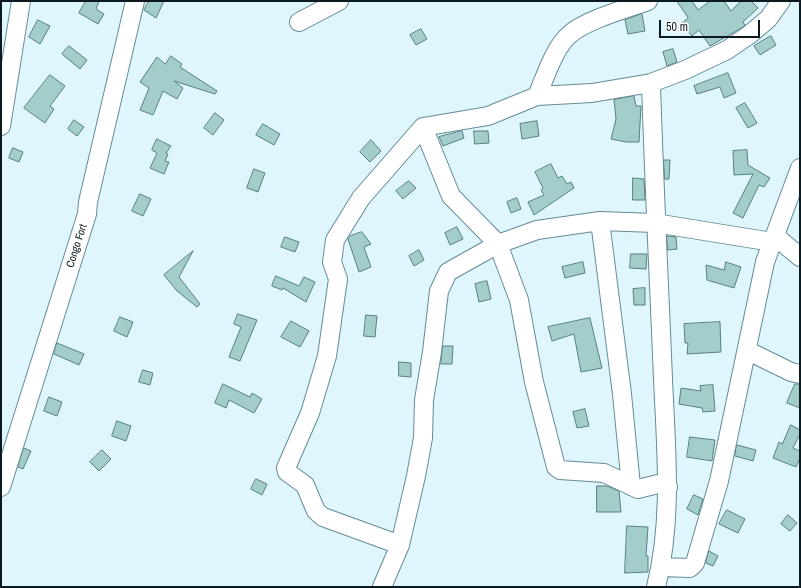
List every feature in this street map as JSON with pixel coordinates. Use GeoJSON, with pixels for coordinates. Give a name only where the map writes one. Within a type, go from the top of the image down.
{"type":"FeatureCollection","features":[{"type":"Feature","properties":{"kind":"street"},"geometry":{"type":"LineString","coordinates":[[1,126],[21,1]]}},
{"type":"Feature","properties":{"kind":"street","name":"Congo Fort"},"geometry":{"type":"LineString","coordinates":[[1,487],[87,214],[88,202],[135,1]]}},
{"type":"Feature","properties":{"kind":"street"},"geometry":{"type":"LineString","coordinates":[[299,22],[339,1]]}},
{"type":"Feature","properties":{"kind":"street"},"geometry":{"type":"LineString","coordinates":[[537,96],[550,66],[569,34],[582,26],[648,1]]}},
{"type":"Feature","properties":{"kind":"street"},"geometry":{"type":"LineString","coordinates":[[400,545],[319,515],[305,485],[289,474],[286,468],[310,413],[326,356],[338,279],[332,262],[335,240],[361,198],[424,127],[488,116],[537,96],[592,93],[650,83],[685,70],[727,50],[749,35],[768,19],[781,1]]}},
{"type":"Feature","properties":{"kind":"street"},"geometry":{"type":"LineString","coordinates":[[650,83],[655,223],[668,487],[661,567],[656,587]]}},
{"type":"Feature","properties":{"kind":"street"},"geometry":{"type":"LineString","coordinates":[[424,127],[451,196],[498,244],[519,300],[528,340],[534,382],[556,467],[560,470],[602,472],[638,489],[658,484],[668,487]]}},
{"type":"Feature","properties":{"kind":"street"},"geometry":{"type":"LineString","coordinates":[[661,567],[690,568],[695,563],[719,481],[748,351],[756,302],[773,239],[800,168]]}},
{"type":"Feature","properties":{"kind":"street"},"geometry":{"type":"LineString","coordinates":[[600,221],[622,394],[631,486]]}},
{"type":"Feature","properties":{"kind":"street"},"geometry":{"type":"LineString","coordinates":[[382,587],[400,545],[420,457],[424,400],[432,352],[438,291],[448,272],[498,244],[537,230],[600,221],[655,223],[773,239],[800,257]]}},
{"type":"Feature","properties":{"kind":"street"},"geometry":{"type":"LineString","coordinates":[[748,351],[791,372],[800,374]]}},
{"type":"Feature","properties":{"kind":"building"},"geometry":{"type":"Polygon","coordinates":[[[86,1],[99,1],[96,9],[104,14],[98,24],[79,13],[86,1]]]}},
{"type":"Feature","properties":{"kind":"building"},"geometry":{"type":"Polygon","coordinates":[[[149,1],[164,1],[156,18],[144,10],[149,1]]]}},
{"type":"Feature","properties":{"kind":"building"},"geometry":{"type":"Polygon","coordinates":[[[677,1],[692,1],[698,10],[710,1],[724,1],[731,11],[741,1],[751,1],[758,8],[743,22],[745,25],[743,27],[710,46],[699,30],[692,36],[682,23],[688,18],[677,1]]]}},
{"type":"Feature","properties":{"kind":"building"},"geometry":{"type":"Polygon","coordinates":[[[642,14],[645,31],[628,34],[625,20],[642,14]]]}},
{"type":"Feature","properties":{"kind":"building"},"geometry":{"type":"Polygon","coordinates":[[[38,20],[50,26],[40,44],[29,37],[38,20]]]}},
{"type":"Feature","properties":{"kind":"building"},"geometry":{"type":"Polygon","coordinates":[[[421,29],[427,39],[416,45],[410,35],[421,29]]]}},
{"type":"Feature","properties":{"kind":"building"},"geometry":{"type":"Polygon","coordinates":[[[771,36],[776,45],[760,55],[754,46],[771,36]]]}},
{"type":"Feature","properties":{"kind":"building"},"geometry":{"type":"Polygon","coordinates":[[[69,46],[87,60],[80,69],[62,54],[69,46]]]}},
{"type":"Feature","properties":{"kind":"building"},"geometry":{"type":"Polygon","coordinates":[[[673,49],[677,62],[667,66],[663,52],[673,49]]]}},
{"type":"Feature","properties":{"kind":"building"},"geometry":{"type":"Polygon","coordinates":[[[171,56],[182,64],[180,67],[217,91],[215,94],[174,81],[183,88],[177,99],[163,91],[153,115],[140,110],[149,88],[140,82],[157,57],[165,64],[171,56]]]}},
{"type":"Feature","properties":{"kind":"building"},"geometry":{"type":"Polygon","coordinates":[[[728,73],[736,93],[724,98],[720,87],[697,94],[694,86],[728,73]]]}},
{"type":"Feature","properties":{"kind":"building"},"geometry":{"type":"Polygon","coordinates":[[[50,75],[65,86],[50,106],[54,109],[45,123],[24,108],[50,75]]]}},
{"type":"Feature","properties":{"kind":"building"},"geometry":{"type":"Polygon","coordinates":[[[634,96],[636,106],[641,106],[639,142],[626,142],[611,139],[616,119],[614,100],[634,96]]]}},
{"type":"Feature","properties":{"kind":"building"},"geometry":{"type":"Polygon","coordinates":[[[745,103],[757,123],[748,128],[736,108],[745,103]]]}},
{"type":"Feature","properties":{"kind":"building"},"geometry":{"type":"Polygon","coordinates":[[[215,113],[224,120],[213,135],[204,128],[215,113]]]}},
{"type":"Feature","properties":{"kind":"building"},"geometry":{"type":"Polygon","coordinates":[[[74,120],[84,127],[77,136],[68,129],[74,120]]]}},
{"type":"Feature","properties":{"kind":"building"},"geometry":{"type":"Polygon","coordinates":[[[537,121],[539,136],[522,139],[520,124],[537,121]]]}},
{"type":"Feature","properties":{"kind":"building"},"geometry":{"type":"Polygon","coordinates":[[[263,124],[280,134],[274,145],[256,135],[263,124]]]}},
{"type":"Feature","properties":{"kind":"building"},"geometry":{"type":"Polygon","coordinates":[[[462,131],[464,138],[443,146],[439,137],[462,131]]]}},
{"type":"Feature","properties":{"kind":"building"},"geometry":{"type":"Polygon","coordinates":[[[474,131],[488,131],[489,143],[475,144],[474,131]]]}},
{"type":"Feature","properties":{"kind":"building"},"geometry":{"type":"Polygon","coordinates":[[[157,139],[171,146],[166,153],[168,154],[165,161],[169,162],[164,174],[150,168],[157,153],[152,150],[157,139]]]}},
{"type":"Feature","properties":{"kind":"building"},"geometry":{"type":"Polygon","coordinates":[[[371,140],[381,151],[370,162],[360,152],[371,140]]]}},
{"type":"Feature","properties":{"kind":"building"},"geometry":{"type":"Polygon","coordinates":[[[13,148],[23,152],[19,162],[9,158],[13,148]]]}},
{"type":"Feature","properties":{"kind":"building"},"geometry":{"type":"Polygon","coordinates":[[[747,150],[748,165],[770,178],[764,187],[759,185],[743,218],[733,213],[753,174],[734,175],[733,151],[747,150]]]}},
{"type":"Feature","properties":{"kind":"building"},"geometry":{"type":"Polygon","coordinates":[[[664,160],[670,160],[669,179],[665,179],[664,160]]]}},
{"type":"Feature","properties":{"kind":"building"},"geometry":{"type":"Polygon","coordinates":[[[551,164],[558,178],[562,176],[567,184],[571,182],[574,188],[534,215],[528,202],[544,195],[541,190],[543,188],[535,172],[551,164]]]}},
{"type":"Feature","properties":{"kind":"building"},"geometry":{"type":"Polygon","coordinates":[[[254,169],[265,173],[258,192],[247,188],[254,169]]]}},
{"type":"Feature","properties":{"kind":"building"},"geometry":{"type":"Polygon","coordinates":[[[633,178],[644,179],[645,200],[633,200],[633,178]]]}},
{"type":"Feature","properties":{"kind":"building"},"geometry":{"type":"Polygon","coordinates":[[[409,181],[416,188],[403,199],[396,191],[409,181]]]}},
{"type":"Feature","properties":{"kind":"building"},"geometry":{"type":"Polygon","coordinates":[[[140,194],[151,199],[143,216],[132,211],[140,194]]]}},
{"type":"Feature","properties":{"kind":"building"},"geometry":{"type":"Polygon","coordinates":[[[517,198],[521,209],[511,213],[507,202],[517,198]]]}},
{"type":"Feature","properties":{"kind":"building"},"geometry":{"type":"Polygon","coordinates":[[[457,227],[463,239],[450,245],[445,233],[457,227]]]}},
{"type":"Feature","properties":{"kind":"building"},"geometry":{"type":"Polygon","coordinates":[[[362,232],[371,244],[364,247],[371,267],[359,272],[348,239],[350,236],[362,232]]]}},
{"type":"Feature","properties":{"kind":"building"},"geometry":{"type":"Polygon","coordinates":[[[667,236],[676,237],[677,249],[668,250],[667,236]]]}},
{"type":"Feature","properties":{"kind":"building"},"geometry":{"type":"Polygon","coordinates":[[[285,237],[299,242],[295,252],[281,247],[285,237]]]}},
{"type":"Feature","properties":{"kind":"building"},"geometry":{"type":"Polygon","coordinates":[[[419,250],[424,260],[414,266],[409,256],[419,250]]]}},
{"type":"Feature","properties":{"kind":"building"},"geometry":{"type":"Polygon","coordinates":[[[193,251],[179,277],[200,304],[197,307],[177,291],[164,275],[193,251]]]}},
{"type":"Feature","properties":{"kind":"building"},"geometry":{"type":"Polygon","coordinates":[[[631,254],[647,254],[646,269],[630,268],[631,254]]]}},
{"type":"Feature","properties":{"kind":"building"},"geometry":{"type":"Polygon","coordinates":[[[583,262],[585,273],[565,278],[562,267],[583,262]]]}},
{"type":"Feature","properties":{"kind":"building"},"geometry":{"type":"Polygon","coordinates":[[[726,262],[741,267],[734,288],[707,280],[706,265],[724,270],[726,262]]]}},
{"type":"Feature","properties":{"kind":"building"},"geometry":{"type":"Polygon","coordinates":[[[276,276],[299,286],[304,277],[315,282],[306,302],[283,288],[282,290],[272,286],[276,276]]]}},
{"type":"Feature","properties":{"kind":"building"},"geometry":{"type":"Polygon","coordinates":[[[487,281],[491,299],[479,302],[475,284],[487,281]]]}},
{"type":"Feature","properties":{"kind":"building"},"geometry":{"type":"Polygon","coordinates":[[[645,288],[645,305],[634,305],[633,289],[645,288]]]}},
{"type":"Feature","properties":{"kind":"building"},"geometry":{"type":"Polygon","coordinates":[[[238,314],[257,320],[240,361],[229,357],[241,327],[234,324],[238,314]]]}},
{"type":"Feature","properties":{"kind":"building"},"geometry":{"type":"Polygon","coordinates":[[[366,315],[377,316],[375,337],[364,336],[366,315]]]}},
{"type":"Feature","properties":{"kind":"building"},"geometry":{"type":"Polygon","coordinates":[[[120,317],[133,322],[127,337],[114,331],[120,317]]]}},
{"type":"Feature","properties":{"kind":"building"},"geometry":{"type":"Polygon","coordinates":[[[590,318],[602,368],[581,372],[574,334],[552,341],[548,327],[590,318]]]}},
{"type":"Feature","properties":{"kind":"building"},"geometry":{"type":"Polygon","coordinates":[[[291,321],[309,331],[300,347],[281,337],[291,321]]]}},
{"type":"Feature","properties":{"kind":"building"},"geometry":{"type":"Polygon","coordinates":[[[720,322],[721,352],[687,354],[688,343],[685,343],[684,324],[720,322]]]}},
{"type":"Feature","properties":{"kind":"building"},"geometry":{"type":"Polygon","coordinates":[[[57,343],[84,354],[79,365],[54,354],[57,343]]]}},
{"type":"Feature","properties":{"kind":"building"},"geometry":{"type":"Polygon","coordinates":[[[443,346],[453,346],[452,364],[441,364],[443,346]]]}},
{"type":"Feature","properties":{"kind":"building"},"geometry":{"type":"Polygon","coordinates":[[[399,362],[411,363],[411,377],[399,376],[399,362]]]}},
{"type":"Feature","properties":{"kind":"building"},"geometry":{"type":"Polygon","coordinates":[[[143,370],[153,373],[150,385],[139,382],[143,370]]]}},
{"type":"Feature","properties":{"kind":"building"},"geometry":{"type":"Polygon","coordinates":[[[223,384],[250,397],[252,393],[262,399],[254,413],[229,400],[226,408],[215,403],[223,384]]]}},
{"type":"Feature","properties":{"kind":"building"},"geometry":{"type":"Polygon","coordinates":[[[795,384],[800,384],[800,408],[787,403],[795,384]]]}},
{"type":"Feature","properties":{"kind":"building"},"geometry":{"type":"Polygon","coordinates":[[[713,385],[715,411],[703,412],[702,408],[679,404],[681,388],[701,391],[700,386],[713,385]]]}},
{"type":"Feature","properties":{"kind":"building"},"geometry":{"type":"Polygon","coordinates":[[[49,397],[62,402],[57,416],[44,411],[49,397]]]}},
{"type":"Feature","properties":{"kind":"building"},"geometry":{"type":"Polygon","coordinates":[[[585,409],[589,426],[577,428],[573,412],[585,409]]]}},
{"type":"Feature","properties":{"kind":"building"},"geometry":{"type":"Polygon","coordinates":[[[117,421],[131,426],[126,441],[112,436],[117,421]]]}},
{"type":"Feature","properties":{"kind":"building"},"geometry":{"type":"Polygon","coordinates":[[[791,425],[800,430],[800,434],[793,448],[800,451],[800,458],[796,467],[773,458],[779,442],[782,444],[791,425]]]}},
{"type":"Feature","properties":{"kind":"building"},"geometry":{"type":"Polygon","coordinates":[[[690,437],[715,440],[712,461],[687,457],[690,437]]]}},
{"type":"Feature","properties":{"kind":"building"},"geometry":{"type":"Polygon","coordinates":[[[737,445],[756,450],[753,461],[735,456],[737,445]]]}},
{"type":"Feature","properties":{"kind":"building"},"geometry":{"type":"Polygon","coordinates":[[[24,448],[31,451],[23,469],[18,467],[24,448]]]}},
{"type":"Feature","properties":{"kind":"building"},"geometry":{"type":"Polygon","coordinates":[[[102,450],[111,459],[99,471],[90,462],[102,450]]]}},
{"type":"Feature","properties":{"kind":"building"},"geometry":{"type":"Polygon","coordinates":[[[256,479],[267,484],[262,495],[251,489],[256,479]]]}},
{"type":"Feature","properties":{"kind":"building"},"geometry":{"type":"Polygon","coordinates":[[[597,486],[607,486],[619,491],[621,512],[597,512],[597,486]]]}},
{"type":"Feature","properties":{"kind":"building"},"geometry":{"type":"Polygon","coordinates":[[[694,495],[703,499],[698,515],[687,509],[694,495]]]}},
{"type":"Feature","properties":{"kind":"building"},"geometry":{"type":"Polygon","coordinates":[[[727,510],[745,519],[738,533],[719,524],[727,510]]]}},
{"type":"Feature","properties":{"kind":"building"},"geometry":{"type":"Polygon","coordinates":[[[788,515],[797,523],[790,531],[781,524],[788,515]]]}},
{"type":"Feature","properties":{"kind":"building"},"geometry":{"type":"Polygon","coordinates":[[[627,526],[648,527],[646,556],[648,556],[648,572],[625,573],[627,526]]]}},
{"type":"Feature","properties":{"kind":"building"},"geometry":{"type":"Polygon","coordinates":[[[709,551],[718,556],[713,566],[706,563],[709,551]]]}}]}
